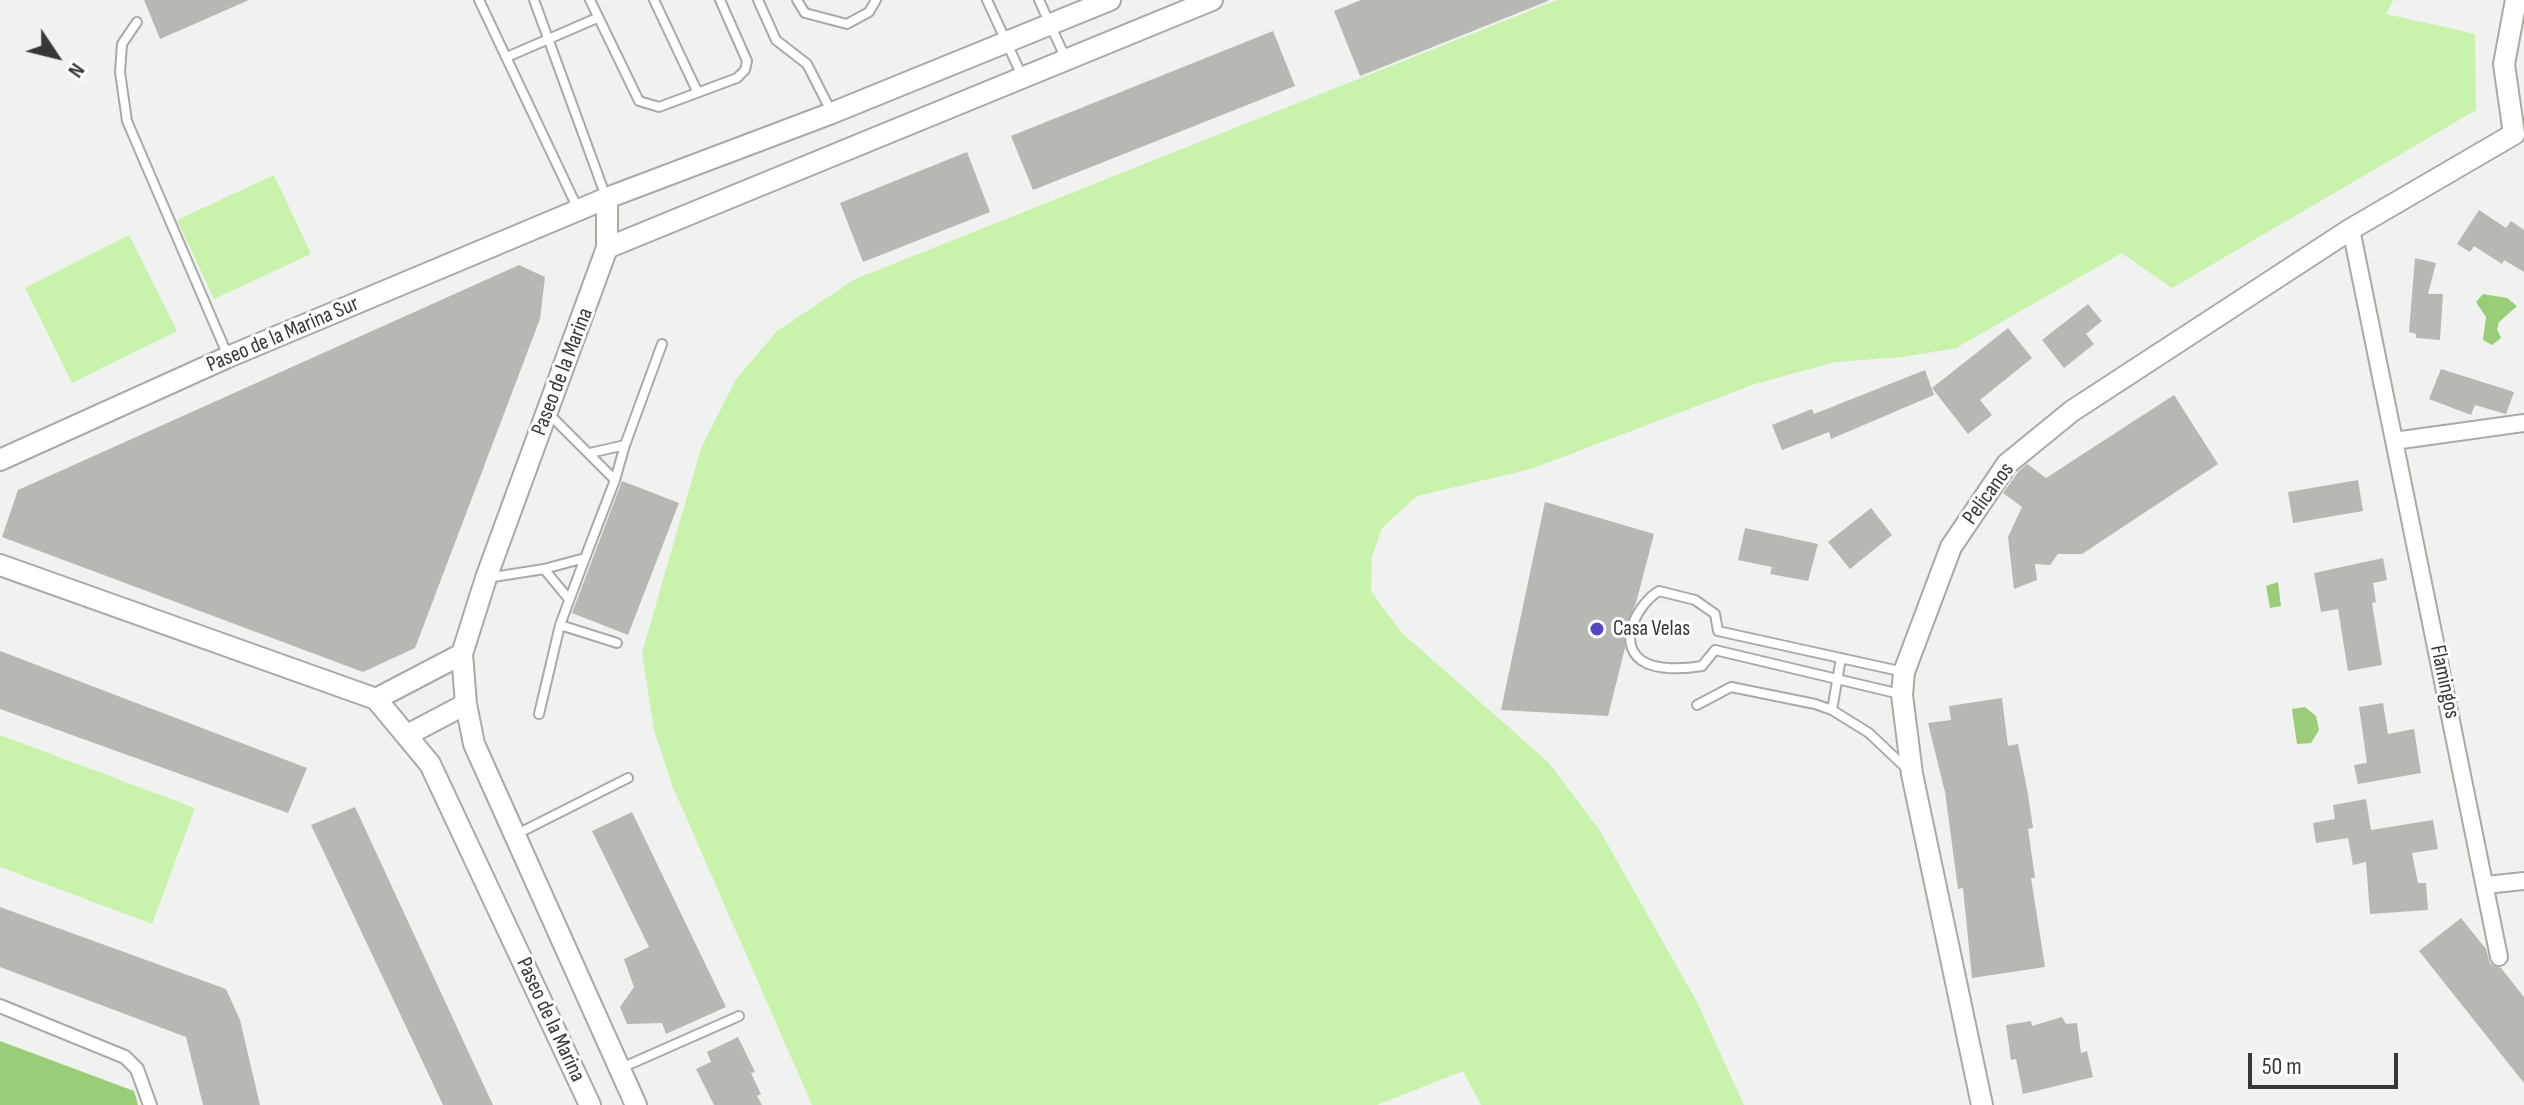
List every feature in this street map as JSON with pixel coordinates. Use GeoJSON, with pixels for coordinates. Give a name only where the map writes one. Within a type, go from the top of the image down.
{"type":"FeatureCollection","features":[{"type":"Feature","properties":{"kind":"street"},"geometry":{"type":"LineString","coordinates":[[574,213],[1110,0]]}},
{"type":"Feature","properties":{"kind":"street"},"geometry":{"type":"LineString","coordinates":[[607,248],[1212,0]]}},
{"type":"Feature","properties":{"kind":"street"},"geometry":{"type":"LineString","coordinates":[[2516,0],[2504,64],[2519,141]]}},
{"type":"Feature","properties":{"kind":"street","name":"Pelicanos"},"geometry":{"type":"LineString","coordinates":[[1982,1105],[1912,774],[1902,695],[1904,672],[1951,547],[2007,464],[2072,411],[2351,229],[2519,141]]}},
{"type":"Feature","properties":{"kind":"street","name":"Paseo de la Marina"},"geometry":{"type":"LineString","coordinates":[[607,198],[607,248],[486,578],[462,654],[466,704],[474,744],[636,1105]]}},
{"type":"Feature","properties":{"kind":"street","name":"Paseo de la Marina Sur"},"geometry":{"type":"LineString","coordinates":[[0,460],[228,357],[574,213]]}},
{"type":"Feature","properties":{"kind":"street","name":"Flamingos"},"geometry":{"type":"LineString","coordinates":[[2351,229],[2499,957]]}},
{"type":"Feature","properties":{"kind":"street"},"geometry":{"type":"LineString","coordinates":[[2394,441],[2524,423]]}},
{"type":"Feature","properties":{"kind":"street","name":"Paseo de la Marina"},"geometry":{"type":"LineString","coordinates":[[0,565],[376,699],[409,734],[430,764],[590,1105]]}},
{"type":"Feature","properties":{"kind":"street"},"geometry":{"type":"LineString","coordinates":[[376,699],[462,654]]}},
{"type":"Feature","properties":{"kind":"street"},"geometry":{"type":"LineString","coordinates":[[409,734],[466,704]]}},
{"type":"Feature","properties":{"kind":"street"},"geometry":{"type":"LineString","coordinates":[[2486,885],[2524,881]]}},
{"type":"Feature","properties":{"kind":"street"},"geometry":{"type":"LineString","coordinates":[[0,1006],[125,1057],[137,1069],[150,1105]]}},
{"type":"Feature","properties":{"kind":"lane"},"geometry":{"type":"LineString","coordinates":[[479,0],[574,213]]}},
{"type":"Feature","properties":{"kind":"lane"},"geometry":{"type":"LineString","coordinates":[[534,0],[550,35],[607,198]]}},
{"type":"Feature","properties":{"kind":"lane"},"geometry":{"type":"LineString","coordinates":[[590,0],[639,101],[659,107],[737,78],[745,70],[747,61],[720,0]]}},
{"type":"Feature","properties":{"kind":"lane"},"geometry":{"type":"LineString","coordinates":[[654,0],[697,91]]}},
{"type":"Feature","properties":{"kind":"lane"},"geometry":{"type":"LineString","coordinates":[[758,0],[776,40],[807,64],[832,113]]}},
{"type":"Feature","properties":{"kind":"lane"},"geometry":{"type":"LineString","coordinates":[[797,0],[805,13],[847,24],[869,12],[876,0]]}},
{"type":"Feature","properties":{"kind":"lane"},"geometry":{"type":"LineString","coordinates":[[987,0],[1023,77]]}},
{"type":"Feature","properties":{"kind":"lane"},"geometry":{"type":"LineString","coordinates":[[1039,0],[1066,60]]}},
{"type":"Feature","properties":{"kind":"lane"},"geometry":{"type":"LineString","coordinates":[[507,57],[550,35],[597,18]]}},
{"type":"Feature","properties":{"kind":"lane"},"geometry":{"type":"LineString","coordinates":[[137,22],[122,44],[120,72],[127,121],[228,357]]}},
{"type":"Feature","properties":{"kind":"lane"},"geometry":{"type":"LineString","coordinates":[[539,714],[568,598],[615,480],[662,344]]}},
{"type":"Feature","properties":{"kind":"lane"},"geometry":{"type":"LineString","coordinates":[[548,413],[615,480]]}},
{"type":"Feature","properties":{"kind":"lane"},"geometry":{"type":"LineString","coordinates":[[590,453],[625,445]]}},
{"type":"Feature","properties":{"kind":"lane"},"geometry":{"type":"LineString","coordinates":[[486,578],[544,569],[585,558]]}},
{"type":"Feature","properties":{"kind":"lane"},"geometry":{"type":"LineString","coordinates":[[544,569],[568,598]]}},
{"type":"Feature","properties":{"kind":"lane"},"geometry":{"type":"LineString","coordinates":[[1659,591],[1695,600],[1715,614],[1718,631],[1715,650],[1702,666],[1684,670],[1641,661],[1632,649],[1636,613],[1646,599],[1659,591]]}},
{"type":"Feature","properties":{"kind":"lane"},"geometry":{"type":"LineString","coordinates":[[560,625],[617,643]]}},
{"type":"Feature","properties":{"kind":"lane"},"geometry":{"type":"LineString","coordinates":[[1718,631],[1904,672]]}},
{"type":"Feature","properties":{"kind":"lane"},"geometry":{"type":"LineString","coordinates":[[1715,650],[1902,695]]}},
{"type":"Feature","properties":{"kind":"lane"},"geometry":{"type":"LineString","coordinates":[[1832,710],[1841,658]]}},
{"type":"Feature","properties":{"kind":"lane"},"geometry":{"type":"LineString","coordinates":[[1697,705],[1731,687],[1832,710],[1869,733],[1912,774]]}},
{"type":"Feature","properties":{"kind":"lane"},"geometry":{"type":"LineString","coordinates":[[514,835],[628,778]]}},
{"type":"Feature","properties":{"kind":"lane"},"geometry":{"type":"LineString","coordinates":[[619,1069],[739,1016]]}},
{"type":"Feature","properties":{"kind":"shaded area"},"geometry":{"type":"Polygon","coordinates":[[[1557,0],[2393,0],[2386,14],[2475,34],[2476,110],[2172,288],[2122,253],[1956,348],[1904,357],[1835,362],[1755,384],[1531,469],[1417,496],[1382,528],[1372,557],[1371,591],[1401,632],[1548,762],[1600,831],[1697,1002],[1744,1105],[1481,1105],[1463,1071],[1377,1105],[812,1105],[672,785],[654,730],[642,653],[701,448],[736,379],[777,331],[855,279],[1557,0]]]}},
{"type":"Feature","properties":{"kind":"shaded area"},"geometry":{"type":"Polygon","coordinates":[[[274,175],[311,254],[214,299],[177,220],[274,175]]]}},
{"type":"Feature","properties":{"kind":"shaded area"},"geometry":{"type":"Polygon","coordinates":[[[129,235],[177,331],[72,383],[25,288],[129,235]]]}},
{"type":"Feature","properties":{"kind":"shaded area"},"geometry":{"type":"Polygon","coordinates":[[[2483,294],[2507,298],[2517,306],[2499,322],[2497,329],[2501,338],[2492,345],[2483,340],[2486,317],[2476,302],[2483,294]]]}},
{"type":"Feature","properties":{"kind":"shaded area"},"geometry":{"type":"Polygon","coordinates":[[[2278,582],[2281,606],[2270,608],[2266,586],[2278,582]]]}},
{"type":"Feature","properties":{"kind":"shaded area"},"geometry":{"type":"Polygon","coordinates":[[[2305,707],[2316,716],[2319,730],[2311,743],[2297,744],[2292,709],[2305,707]]]}},
{"type":"Feature","properties":{"kind":"shaded area"},"geometry":{"type":"Polygon","coordinates":[[[0,735],[195,808],[152,924],[0,867],[0,735]]]}},
{"type":"Feature","properties":{"kind":"shaded area"},"geometry":{"type":"Polygon","coordinates":[[[0,1041],[134,1091],[138,1105],[0,1105],[0,1041]]]}},
{"type":"Feature","properties":{"kind":"building"},"geometry":{"type":"Polygon","coordinates":[[[144,0],[249,0],[160,39],[144,0]]]}},
{"type":"Feature","properties":{"kind":"building"},"geometry":{"type":"Polygon","coordinates":[[[1361,0],[1548,1],[1360,76],[1334,11],[1361,0]]]}},
{"type":"Feature","properties":{"kind":"building"},"geometry":{"type":"Polygon","coordinates":[[[1273,31],[1295,86],[1033,190],[1011,136],[1273,31]]]}},
{"type":"Feature","properties":{"kind":"building"},"geometry":{"type":"Polygon","coordinates":[[[967,152],[990,212],[863,262],[840,203],[967,152]]]}},
{"type":"Feature","properties":{"kind":"building"},"geometry":{"type":"Polygon","coordinates":[[[2479,210],[2506,228],[2511,221],[2524,230],[2524,272],[2504,260],[2502,264],[2474,246],[2470,252],[2457,244],[2479,210]]]}},
{"type":"Feature","properties":{"kind":"building"},"geometry":{"type":"Polygon","coordinates":[[[2415,258],[2436,263],[2428,294],[2443,294],[2440,340],[2416,338],[2416,334],[2409,332],[2415,258]]]}},
{"type":"Feature","properties":{"kind":"building"},"geometry":{"type":"Polygon","coordinates":[[[519,265],[545,277],[540,319],[415,648],[363,672],[2,537],[18,490],[519,265]]]}},
{"type":"Feature","properties":{"kind":"building"},"geometry":{"type":"Polygon","coordinates":[[[2088,304],[2102,321],[2086,334],[2094,344],[2064,368],[2042,340],[2088,304]]]}},
{"type":"Feature","properties":{"kind":"building"},"geometry":{"type":"Polygon","coordinates":[[[2008,328],[2032,358],[1980,400],[1992,415],[1968,434],[1932,388],[2008,328]]]}},
{"type":"Feature","properties":{"kind":"building"},"geometry":{"type":"Polygon","coordinates":[[[2441,369],[2514,392],[2506,414],[2475,405],[2471,415],[2429,399],[2441,369]]]}},
{"type":"Feature","properties":{"kind":"building"},"geometry":{"type":"Polygon","coordinates":[[[1925,370],[1934,395],[1831,439],[1829,432],[1782,450],[1772,425],[1812,409],[1814,414],[1925,370]]]}},
{"type":"Feature","properties":{"kind":"building"},"geometry":{"type":"Polygon","coordinates":[[[2174,395],[2218,464],[2082,554],[2058,554],[2050,565],[2035,564],[2037,580],[2014,589],[2008,537],[2022,507],[2003,493],[2018,472],[2027,464],[2046,478],[2174,395]]]}},
{"type":"Feature","properties":{"kind":"building"},"geometry":{"type":"Polygon","coordinates":[[[2358,480],[2363,511],[2293,523],[2288,492],[2358,480]]]}},
{"type":"Feature","properties":{"kind":"building"},"geometry":{"type":"Polygon","coordinates":[[[622,481],[679,503],[628,635],[572,613],[622,481]]]}},
{"type":"Feature","properties":{"kind":"building"},"geometry":{"type":"Polygon","coordinates":[[[1545,502],[1654,534],[1636,603],[1624,631],[1625,648],[1608,716],[1501,710],[1545,502]]]}},
{"type":"Feature","properties":{"kind":"building"},"geometry":{"type":"Polygon","coordinates":[[[1871,508],[1892,535],[1850,569],[1828,542],[1871,508]]]}},
{"type":"Feature","properties":{"kind":"building"},"geometry":{"type":"Polygon","coordinates":[[[1745,528],[1818,544],[1808,581],[1770,574],[1772,567],[1738,560],[1745,528]]]}},
{"type":"Feature","properties":{"kind":"building"},"geometry":{"type":"Polygon","coordinates":[[[2383,558],[2387,580],[2373,583],[2376,602],[2372,603],[2382,665],[2348,671],[2338,609],[2321,612],[2314,573],[2383,558]]]}},
{"type":"Feature","properties":{"kind":"building"},"geometry":{"type":"Polygon","coordinates":[[[0,651],[307,768],[288,813],[0,709],[0,651]]]}},
{"type":"Feature","properties":{"kind":"building"},"geometry":{"type":"Polygon","coordinates":[[[2002,698],[2008,746],[2018,744],[2028,794],[2033,828],[2028,829],[2035,878],[2031,878],[2045,967],[1972,978],[1963,888],[1958,889],[1945,792],[1928,723],[1951,720],[1949,706],[2002,698]]]}},
{"type":"Feature","properties":{"kind":"building"},"geometry":{"type":"Polygon","coordinates":[[[2383,703],[2388,734],[2414,729],[2421,773],[2358,784],[2354,765],[2367,763],[2359,707],[2383,703]]]}},
{"type":"Feature","properties":{"kind":"building"},"geometry":{"type":"Polygon","coordinates":[[[2366,799],[2371,830],[2433,820],[2438,849],[2412,853],[2418,883],[2426,883],[2428,910],[2370,914],[2366,862],[2353,865],[2348,838],[2316,843],[2313,823],[2335,819],[2333,805],[2366,799]]]}},
{"type":"Feature","properties":{"kind":"building"},"geometry":{"type":"Polygon","coordinates":[[[355,807],[493,1105],[443,1105],[311,825],[355,807]]]}},
{"type":"Feature","properties":{"kind":"building"},"geometry":{"type":"Polygon","coordinates":[[[632,812],[726,1007],[666,1034],[662,1023],[627,1024],[620,1007],[634,987],[624,959],[649,947],[592,831],[632,812]]]}},
{"type":"Feature","properties":{"kind":"building"},"geometry":{"type":"Polygon","coordinates":[[[0,907],[226,989],[240,1020],[260,1105],[203,1105],[186,1037],[0,967],[0,907]]]}},
{"type":"Feature","properties":{"kind":"building"},"geometry":{"type":"Polygon","coordinates":[[[2461,918],[2486,949],[2490,964],[2501,968],[2524,997],[2524,1083],[2419,951],[2461,918]]]}},
{"type":"Feature","properties":{"kind":"building"},"geometry":{"type":"Polygon","coordinates":[[[2062,1017],[2066,1024],[2077,1023],[2081,1053],[2087,1051],[2093,1077],[2023,1094],[2016,1059],[2011,1060],[2006,1025],[2031,1021],[2032,1026],[2062,1017]]]}},
{"type":"Feature","properties":{"kind":"building"},"geometry":{"type":"Polygon","coordinates":[[[738,1037],[755,1072],[751,1073],[761,1094],[757,1096],[762,1105],[714,1105],[696,1069],[711,1062],[707,1052],[738,1037]]]}},
{"type":"Feature","properties":{"kind":"place","name":"Casa Velas"},"geometry":{"type":"Point","coordinates":[1597,629]}}]}
